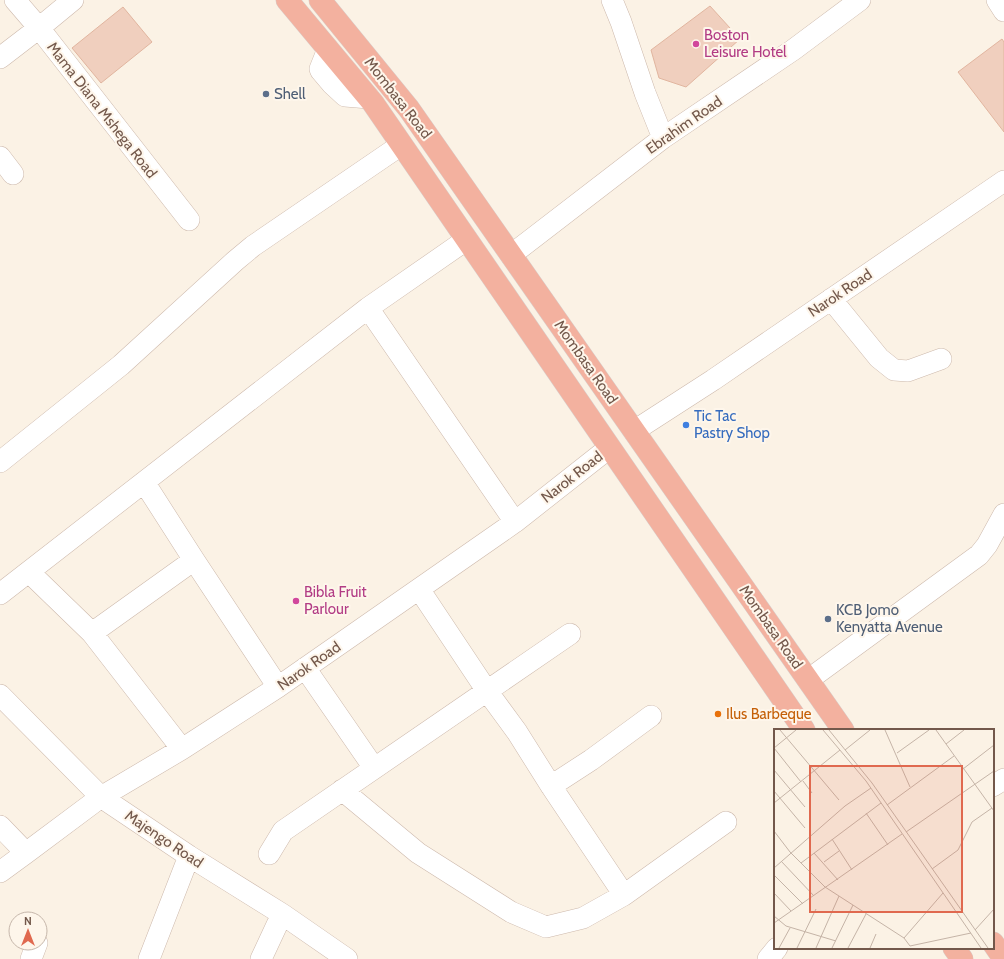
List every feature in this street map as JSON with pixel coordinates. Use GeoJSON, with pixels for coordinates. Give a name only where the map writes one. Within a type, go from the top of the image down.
{"type":"FeatureCollection","features":[{"type":"Feature","properties":{"kind":"highway","name":"Mombasa Road"},"geometry":{"type":"LineString","coordinates":[[287,0],[369,98],[803,729]]}},
{"type":"Feature","properties":{"kind":"highway","name":"Mombasa Road"},"geometry":{"type":"LineString","coordinates":[[320,0],[409,109],[842,729]]}},
{"type":"Feature","properties":{"kind":"highway"},"geometry":{"type":"LineString","coordinates":[[581,406],[604,388]]}},
{"type":"Feature","properties":{"kind":"highway"},"geometry":{"type":"LineString","coordinates":[[643,496],[668,479]]}},
{"type":"Feature","properties":{"kind":"highway"},"geometry":{"type":"LineString","coordinates":[[994,944],[1004,958]]}},
{"type":"Feature","properties":{"kind":"highway"},"geometry":{"type":"LineString","coordinates":[[955,949],[962,959]]}},
{"type":"Feature","properties":{"kind":"street","name":"Mama Diana Mshega Road"},"geometry":{"type":"LineString","coordinates":[[15,0],[39,28],[188,220]]}},
{"type":"Feature","properties":{"kind":"street"},"geometry":{"type":"LineString","coordinates":[[0,58],[73,0]]}},
{"type":"Feature","properties":{"kind":"street"},"geometry":{"type":"LineString","coordinates":[[612,0],[645,93],[663,138]]}},
{"type":"Feature","properties":{"kind":"street","name":"Ebrahim Road"},"geometry":{"type":"LineString","coordinates":[[511,255],[663,138],[794,50],[860,0]]}},
{"type":"Feature","properties":{"kind":"street"},"geometry":{"type":"LineString","coordinates":[[997,0],[1004,11]]}},
{"type":"Feature","properties":{"kind":"street"},"geometry":{"type":"LineString","coordinates":[[0,462],[122,366],[235,260],[253,246],[401,145]]}},
{"type":"Feature","properties":{"kind":"street"},"geometry":{"type":"LineString","coordinates":[[0,157],[14,174]]}},
{"type":"Feature","properties":{"kind":"street","name":"Narok Road"},"geometry":{"type":"LineString","coordinates":[[634,431],[713,380],[1004,180]]}},
{"type":"Feature","properties":{"kind":"street"},"geometry":{"type":"LineString","coordinates":[[0,594],[368,308],[466,240]]}},
{"type":"Feature","properties":{"kind":"street"},"geometry":{"type":"LineString","coordinates":[[830,299],[879,358],[894,370],[908,371],[941,359]]}},
{"type":"Feature","properties":{"kind":"street"},"geometry":{"type":"LineString","coordinates":[[368,308],[515,522]]}},
{"type":"Feature","properties":{"kind":"street","name":"Narok Road"},"geometry":{"type":"LineString","coordinates":[[0,872],[101,797],[182,749],[278,687],[419,589],[515,522],[609,448]]}},
{"type":"Feature","properties":{"kind":"street"},"geometry":{"type":"LineString","coordinates":[[144,482],[278,687]]}},
{"type":"Feature","properties":{"kind":"street"},"geometry":{"type":"LineString","coordinates":[[808,680],[979,555],[987,545],[1004,514]]}},
{"type":"Feature","properties":{"kind":"street"},"geometry":{"type":"LineString","coordinates":[[92,633],[194,560]]}},
{"type":"Feature","properties":{"kind":"street"},"geometry":{"type":"LineString","coordinates":[[29,572],[92,633],[182,749]]}},
{"type":"Feature","properties":{"kind":"street"},"geometry":{"type":"LineString","coordinates":[[419,589],[487,691],[517,732],[551,786],[624,895]]}},
{"type":"Feature","properties":{"kind":"street"},"geometry":{"type":"LineString","coordinates":[[269,854],[283,831],[570,634]]}},
{"type":"Feature","properties":{"kind":"street"},"geometry":{"type":"LineString","coordinates":[[304,668],[374,768]]}},
{"type":"Feature","properties":{"kind":"street","name":"Majengo Road"},"geometry":{"type":"LineString","coordinates":[[0,695],[101,797],[188,856],[282,914],[347,959]]}},
{"type":"Feature","properties":{"kind":"street"},"geometry":{"type":"LineString","coordinates":[[551,786],[591,760],[651,716]]}},
{"type":"Feature","properties":{"kind":"street"},"geometry":{"type":"LineString","coordinates":[[994,785],[1004,779]]}},
{"type":"Feature","properties":{"kind":"street"},"geometry":{"type":"LineString","coordinates":[[342,790],[418,853],[511,912],[546,928],[583,918],[624,895],[726,822]]}},
{"type":"Feature","properties":{"kind":"street"},"geometry":{"type":"LineString","coordinates":[[0,826],[26,853]]}},
{"type":"Feature","properties":{"kind":"street"},"geometry":{"type":"LineString","coordinates":[[148,959],[188,856]]}},
{"type":"Feature","properties":{"kind":"street"},"geometry":{"type":"LineString","coordinates":[[261,959],[282,914]]}},
{"type":"Feature","properties":{"kind":"street"},"geometry":{"type":"LineString","coordinates":[[768,959],[776,949]]}},
{"type":"Feature","properties":{"kind":"building","name":"Boston Leisure Hotel"},"geometry":{"type":"Polygon","coordinates":[[[710,6],[740,39],[686,87],[659,78],[651,50],[710,6]]]}},
{"type":"Feature","properties":{"kind":"building"},"geometry":{"type":"Polygon","coordinates":[[[123,7],[152,42],[101,83],[72,48],[123,7]]]}},
{"type":"Feature","properties":{"kind":"building"},"geometry":{"type":"Polygon","coordinates":[[[1002,39],[1004,42],[1004,132],[958,72],[1002,39]]]}},
{"type":"Feature","properties":{"kind":"place","name":"Boston Leisure Hotel"},"geometry":{"type":"Point","coordinates":[696,44]}},
{"type":"Feature","properties":{"kind":"place","name":"Shell"},"geometry":{"type":"Point","coordinates":[266,94]}},
{"type":"Feature","properties":{"kind":"place","name":"Tic Tac Pastry Shop"},"geometry":{"type":"Point","coordinates":[686,425]}},
{"type":"Feature","properties":{"kind":"place","name":"Bibla Fruit Parlour"},"geometry":{"type":"Point","coordinates":[296,601]}},
{"type":"Feature","properties":{"kind":"place","name":"KCB Jomo Kenyatta Avenue"},"geometry":{"type":"Point","coordinates":[828,619]}},
{"type":"Feature","properties":{"kind":"place","name":"Ilus Barbeque"},"geometry":{"type":"Point","coordinates":[718,714]}}]}
